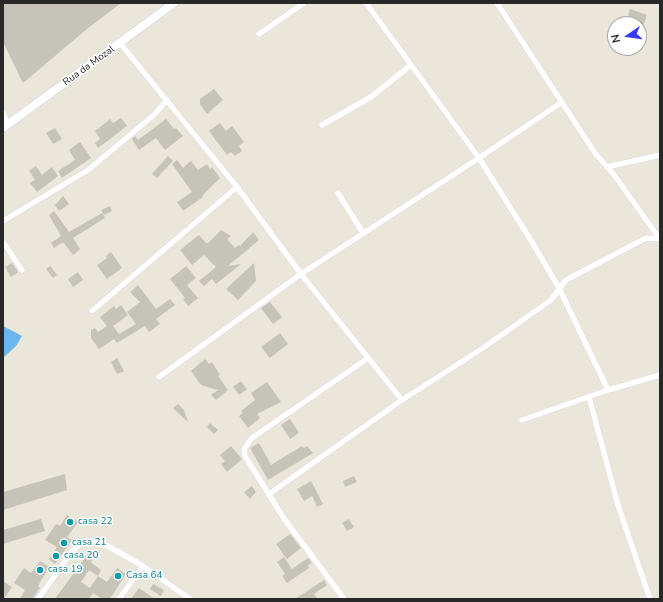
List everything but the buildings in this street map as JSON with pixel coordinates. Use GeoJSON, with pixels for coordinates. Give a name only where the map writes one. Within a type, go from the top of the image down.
{"type":"FeatureCollection","features":[{"type":"Feature","properties":{"kind":"main road","name":"Rua da Mozal"},"geometry":{"type":"LineString","coordinates":[[6,126],[174,3]]}},
{"type":"Feature","properties":{"kind":"street"},"geometry":{"type":"LineString","coordinates":[[259,34],[304,3]]}},
{"type":"Feature","properties":{"kind":"street"},"geometry":{"type":"LineString","coordinates":[[366,3],[479,158],[532,242],[559,288],[608,390]]}},
{"type":"Feature","properties":{"kind":"street"},"geometry":{"type":"LineString","coordinates":[[497,3],[595,153],[607,167],[659,239]]}},
{"type":"Feature","properties":{"kind":"street"},"geometry":{"type":"LineString","coordinates":[[120,43],[237,187],[301,274],[402,400]]}},
{"type":"Feature","properties":{"kind":"street"},"geometry":{"type":"LineString","coordinates":[[322,125],[371,97],[410,65]]}},
{"type":"Feature","properties":{"kind":"street"},"geometry":{"type":"LineString","coordinates":[[3,221],[88,170],[155,114],[167,100]]}},
{"type":"Feature","properties":{"kind":"street"},"geometry":{"type":"LineString","coordinates":[[159,377],[301,274],[562,102]]}},
{"type":"Feature","properties":{"kind":"street"},"geometry":{"type":"LineString","coordinates":[[3,113],[6,126]]}},
{"type":"Feature","properties":{"kind":"street"},"geometry":{"type":"LineString","coordinates":[[607,167],[660,155]]}},
{"type":"Feature","properties":{"kind":"street"},"geometry":{"type":"LineString","coordinates":[[92,311],[237,187]]}},
{"type":"Feature","properties":{"kind":"street"},"geometry":{"type":"LineString","coordinates":[[338,193],[363,233]]}},
{"type":"Feature","properties":{"kind":"street"},"geometry":{"type":"LineString","coordinates":[[269,494],[402,400],[483,348],[551,300],[566,280],[646,238],[659,239]]}},
{"type":"Feature","properties":{"kind":"street"},"geometry":{"type":"LineString","coordinates":[[3,242],[22,270]]}},
{"type":"Feature","properties":{"kind":"street"},"geometry":{"type":"LineString","coordinates":[[344,599],[283,517],[245,456],[244,449],[246,443],[368,358]]}},
{"type":"Feature","properties":{"kind":"street"},"geometry":{"type":"LineString","coordinates":[[522,420],[608,390],[660,375]]}},
{"type":"Feature","properties":{"kind":"street"},"geometry":{"type":"LineString","coordinates":[[589,397],[618,505],[650,599]]}},
{"type":"Feature","properties":{"kind":"street"},"geometry":{"type":"LineString","coordinates":[[38,599],[73,550],[82,543],[97,540],[142,566],[190,599]]}},
{"type":"Feature","properties":{"kind":"street"},"geometry":{"type":"LineString","coordinates":[[119,599],[142,566]]}},
{"type":"Feature","properties":{"kind":"water"},"geometry":{"type":"Polygon","coordinates":[[[3,326],[22,336],[16,346],[3,358],[3,326]]]}},
{"type":"Feature","properties":{"kind":"place","name":"casa 22"},"geometry":{"type":"Point","coordinates":[70,522]}},
{"type":"Feature","properties":{"kind":"place","name":"casa 21"},"geometry":{"type":"Point","coordinates":[64,543]}},
{"type":"Feature","properties":{"kind":"place","name":"casa 20"},"geometry":{"type":"Point","coordinates":[56,556]}},
{"type":"Feature","properties":{"kind":"place","name":"casa 19"},"geometry":{"type":"Point","coordinates":[40,570]}},
{"type":"Feature","properties":{"kind":"place","name":"Casa 64"},"geometry":{"type":"Point","coordinates":[118,576]}}]}
